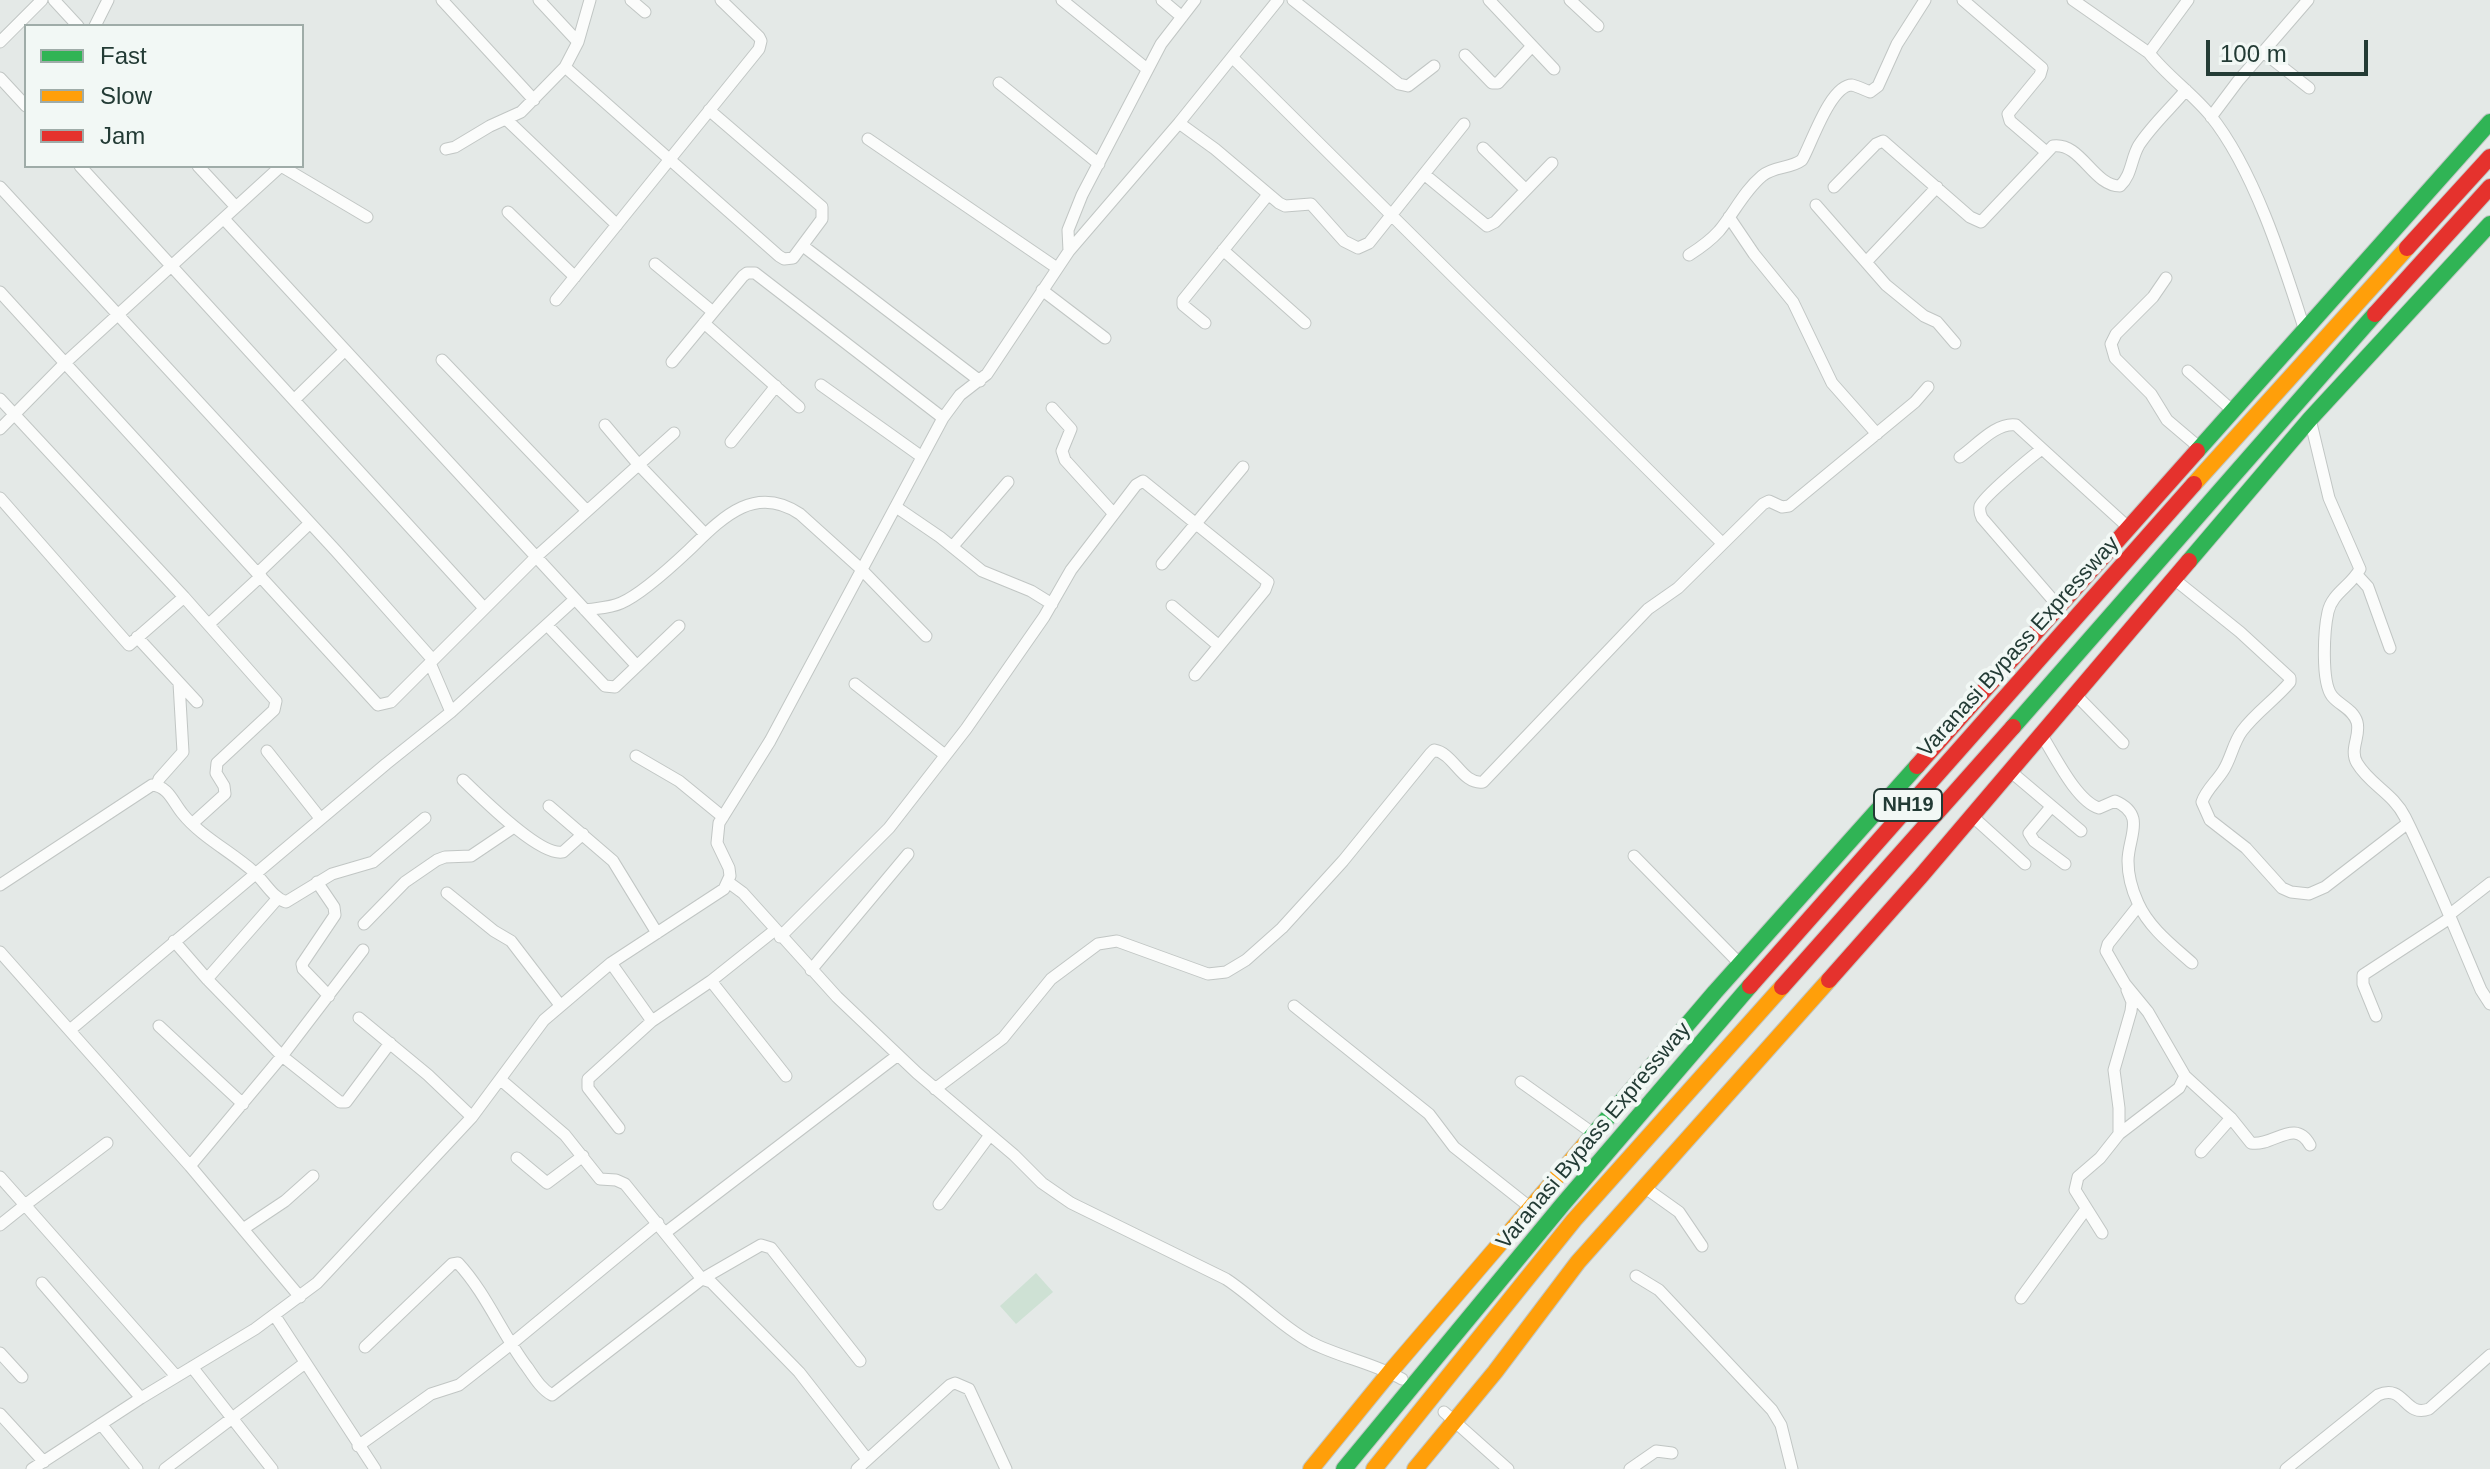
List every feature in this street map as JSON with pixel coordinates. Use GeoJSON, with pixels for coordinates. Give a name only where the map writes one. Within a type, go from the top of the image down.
{"type":"FeatureCollection","features":[{"type":"Feature","properties":{"kind":"main road"},"geometry":{"type":"LineString","coordinates":[[1311,1469],[1396,1376],[1531,1208],[1740,964],[2490,122]]}},
{"type":"Feature","properties":{"kind":"main road","name":"Varanasi Bypass Expressway"},"geometry":{"type":"LineString","coordinates":[[1344,1469],[1593,1169],[1977,725],[2260,408],[2490,157]]}},
{"type":"Feature","properties":{"kind":"main road","name":"Varanasi Bypass Expressway"},"geometry":{"type":"LineString","coordinates":[[1374,1469],[1574,1220],[1990,753],[2304,392],[2490,187]]}},
{"type":"Feature","properties":{"kind":"main road"},"geometry":{"type":"LineString","coordinates":[[1415,1469],[1449,1417],[1578,1262],[1972,816],[2310,419],[2484,241],[2490,224]]}},
{"type":"Feature","properties":{"kind":"street"},"geometry":{"type":"LineString","coordinates":[[0,42],[42,0]]}},
{"type":"Feature","properties":{"kind":"street"},"geometry":{"type":"LineString","coordinates":[[54,0],[76,24]]}},
{"type":"Feature","properties":{"kind":"street"},"geometry":{"type":"LineString","coordinates":[[96,24],[108,0]]}},
{"type":"Feature","properties":{"kind":"street"},"geometry":{"type":"LineString","coordinates":[[442,0],[534,100]]}},
{"type":"Feature","properties":{"kind":"street"},"geometry":{"type":"LineString","coordinates":[[539,0],[578,42]]}},
{"type":"Feature","properties":{"kind":"street"},"geometry":{"type":"LineString","coordinates":[[446,149],[507,120],[534,100],[565,67],[578,42],[590,0]]}},
{"type":"Feature","properties":{"kind":"street"},"geometry":{"type":"LineString","coordinates":[[631,0],[645,12]]}},
{"type":"Feature","properties":{"kind":"street"},"geometry":{"type":"LineString","coordinates":[[556,300],[761,45],[759,37],[721,0]]}},
{"type":"Feature","properties":{"kind":"street"},"geometry":{"type":"LineString","coordinates":[[1062,0],[1147,69]]}},
{"type":"Feature","properties":{"kind":"street"},"geometry":{"type":"LineString","coordinates":[[1162,0],[1182,17]]}},
{"type":"Feature","properties":{"kind":"street"},"geometry":{"type":"LineString","coordinates":[[1069,251],[1071,219],[1161,44],[1195,0]]}},
{"type":"Feature","properties":{"kind":"street"},"geometry":{"type":"LineString","coordinates":[[32,1469],[275,1316],[317,1283],[472,1117],[529,1039],[560,1005],[611,963],[724,889],[729,868],[716,834],[723,817],[770,741],[943,418],[960,395],[980,381],[1069,251],[1179,123],[1278,0]]}},
{"type":"Feature","properties":{"kind":"street"},"geometry":{"type":"LineString","coordinates":[[1293,0],[1399,84],[1408,86],[1434,66]]}},
{"type":"Feature","properties":{"kind":"street"},"geometry":{"type":"LineString","coordinates":[[1489,0],[1554,69]]}},
{"type":"Feature","properties":{"kind":"street"},"geometry":{"type":"LineString","coordinates":[[1570,0],[1598,26]]}},
{"type":"Feature","properties":{"kind":"street"},"geometry":{"type":"LineString","coordinates":[[1689,255],[1718,232],[1748,190],[1763,175],[1802,160],[1820,118],[1845,88],[1852,85],[1870,92],[1878,86],[1897,44],[1925,0]]}},
{"type":"Feature","properties":{"kind":"street"},"geometry":{"type":"LineString","coordinates":[[1963,0],[2042,68],[2040,75],[2008,114],[2010,121],[2045,151]]}},
{"type":"Feature","properties":{"kind":"street"},"geometry":{"type":"LineString","coordinates":[[2073,0],[2149,53],[2211,117],[2249,181],[2284,265],[2305,331]]}},
{"type":"Feature","properties":{"kind":"street"},"geometry":{"type":"LineString","coordinates":[[2149,53],[2188,0]]}},
{"type":"Feature","properties":{"kind":"street"},"geometry":{"type":"LineString","coordinates":[[2211,117],[2308,0]]}},
{"type":"Feature","properties":{"kind":"street"},"geometry":{"type":"LineString","coordinates":[[1465,55],[1492,83],[1498,83],[1532,46]]}},
{"type":"Feature","properties":{"kind":"street"},"geometry":{"type":"LineString","coordinates":[[2263,52],[2309,88]]}},
{"type":"Feature","properties":{"kind":"street"},"geometry":{"type":"LineString","coordinates":[[1232,57],[1722,543]]}},
{"type":"Feature","properties":{"kind":"street"},"geometry":{"type":"LineString","coordinates":[[565,67],[784,259],[793,258],[822,219],[822,207],[709,110]]}},
{"type":"Feature","properties":{"kind":"street"},"geometry":{"type":"LineString","coordinates":[[0,78],[24,104]]}},
{"type":"Feature","properties":{"kind":"street"},"geometry":{"type":"LineString","coordinates":[[999,83],[1099,164]]}},
{"type":"Feature","properties":{"kind":"street"},"geometry":{"type":"LineString","coordinates":[[1834,187],[1876,144],[1883,141],[1970,217],[1981,222],[2053,146],[2061,144],[2068,147],[2107,183],[2120,186],[2127,180],[2133,157],[2142,141],[2186,90]]}},
{"type":"Feature","properties":{"kind":"street"},"geometry":{"type":"LineString","coordinates":[[507,120],[617,225]]}},
{"type":"Feature","properties":{"kind":"street"},"geometry":{"type":"LineString","coordinates":[[1179,123],[1226,157],[1267,196],[1285,206],[1311,204],[1344,241],[1358,248],[1369,243],[1464,124]]}},
{"type":"Feature","properties":{"kind":"street"},"geometry":{"type":"LineString","coordinates":[[868,139],[1057,268]]}},
{"type":"Feature","properties":{"kind":"street"},"geometry":{"type":"LineString","coordinates":[[1483,148],[1526,190]]}},
{"type":"Feature","properties":{"kind":"street"},"geometry":{"type":"LineString","coordinates":[[1424,174],[1487,226],[1495,222],[1552,163]]}},
{"type":"Feature","properties":{"kind":"street"},"geometry":{"type":"LineString","coordinates":[[82,168],[484,608]]}},
{"type":"Feature","properties":{"kind":"street"},"geometry":{"type":"LineString","coordinates":[[200,168],[236,207]]}},
{"type":"Feature","properties":{"kind":"street"},"geometry":{"type":"LineString","coordinates":[[0,429],[66,362],[277,168]]}},
{"type":"Feature","properties":{"kind":"street"},"geometry":{"type":"LineString","coordinates":[[287,168],[367,217]]}},
{"type":"Feature","properties":{"kind":"street"},"geometry":{"type":"LineString","coordinates":[[0,187],[310,523],[432,661],[451,712]]}},
{"type":"Feature","properties":{"kind":"street"},"geometry":{"type":"LineString","coordinates":[[1867,261],[1937,187]]}},
{"type":"Feature","properties":{"kind":"street"},"geometry":{"type":"LineString","coordinates":[[1205,323],[1182,303],[1267,196]]}},
{"type":"Feature","properties":{"kind":"street"},"geometry":{"type":"LineString","coordinates":[[1816,205],[1890,290],[1941,326],[1955,343]]}},
{"type":"Feature","properties":{"kind":"street"},"geometry":{"type":"LineString","coordinates":[[508,212],[575,277]]}},
{"type":"Feature","properties":{"kind":"street"},"geometry":{"type":"LineString","coordinates":[[1729,217],[1793,302],[1832,383],[1877,434]]}},
{"type":"Feature","properties":{"kind":"street"},"geometry":{"type":"LineString","coordinates":[[224,219],[637,666]]}},
{"type":"Feature","properties":{"kind":"street"},"geometry":{"type":"LineString","coordinates":[[803,246],[980,381]]}},
{"type":"Feature","properties":{"kind":"street"},"geometry":{"type":"LineString","coordinates":[[1223,250],[1305,323]]}},
{"type":"Feature","properties":{"kind":"street"},"geometry":{"type":"LineString","coordinates":[[655,264],[713,312]]}},
{"type":"Feature","properties":{"kind":"street"},"geometry":{"type":"LineString","coordinates":[[672,362],[743,276],[755,273],[943,418]]}},
{"type":"Feature","properties":{"kind":"street"},"geometry":{"type":"LineString","coordinates":[[2166,278],[2153,297],[2116,334],[2111,349],[2120,363],[2155,399],[2167,420],[2200,448]]}},
{"type":"Feature","properties":{"kind":"street"},"geometry":{"type":"LineString","coordinates":[[1042,290],[1105,338]]}},
{"type":"Feature","properties":{"kind":"street"},"geometry":{"type":"LineString","coordinates":[[0,292],[378,705],[391,702],[536,557],[674,433]]}},
{"type":"Feature","properties":{"kind":"street"},"geometry":{"type":"LineString","coordinates":[[704,323],[799,407]]}},
{"type":"Feature","properties":{"kind":"street"},"geometry":{"type":"LineString","coordinates":[[294,400],[345,350]]}},
{"type":"Feature","properties":{"kind":"street"},"geometry":{"type":"LineString","coordinates":[[442,360],[587,511]]}},
{"type":"Feature","properties":{"kind":"street"},"geometry":{"type":"LineString","coordinates":[[2188,371],[2233,411]]}},
{"type":"Feature","properties":{"kind":"street"},"geometry":{"type":"LineString","coordinates":[[821,385],[922,457]]}},
{"type":"Feature","properties":{"kind":"street"},"geometry":{"type":"LineString","coordinates":[[731,442],[776,386]]}},
{"type":"Feature","properties":{"kind":"street"},"geometry":{"type":"LineString","coordinates":[[935,1089],[1003,1038],[1051,979],[1098,944],[1117,941],[1208,974],[1226,972],[1246,960],[1282,928],[1343,861],[1434,750],[1442,751],[1472,781],[1483,782],[1648,609],[1678,588],[1766,502],[1789,506],[1915,402],[1928,387]]}},
{"type":"Feature","properties":{"kind":"street"},"geometry":{"type":"LineString","coordinates":[[0,399],[273,695],[277,704],[217,763],[216,773],[225,794],[193,823]]}},
{"type":"Feature","properties":{"kind":"street"},"geometry":{"type":"LineString","coordinates":[[1052,408],[1071,429],[1062,451],[1065,460],[1114,514]]}},
{"type":"Feature","properties":{"kind":"street"},"geometry":{"type":"LineString","coordinates":[[2310,419],[2329,498],[2359,563],[2357,575],[2337,593],[2327,615],[2327,689],[2352,713],[2357,723],[2353,749],[2355,760],[2390,795],[2408,823],[2481,990],[2490,1004]]}},
{"type":"Feature","properties":{"kind":"street"},"geometry":{"type":"LineString","coordinates":[[1960,457],[2008,424],[2016,425],[2129,528]]}},
{"type":"Feature","properties":{"kind":"street"},"geometry":{"type":"LineString","coordinates":[[605,425],[704,533]]}},
{"type":"Feature","properties":{"kind":"street"},"geometry":{"type":"LineString","coordinates":[[2042,449],[2013,470],[2004,484],[1984,500],[1980,511],[1982,518],[2059,607]]}},
{"type":"Feature","properties":{"kind":"street"},"geometry":{"type":"LineString","coordinates":[[1162,564],[1243,467]]}},
{"type":"Feature","properties":{"kind":"street"},"geometry":{"type":"LineString","coordinates":[[619,1128],[587,1083],[592,1074],[652,1021],[778,933],[889,828],[1002,678],[1071,570],[1136,485],[1143,481],[1268,582],[1265,590],[1195,675]]}},
{"type":"Feature","properties":{"kind":"street"},"geometry":{"type":"LineString","coordinates":[[953,546],[1008,482]]}},
{"type":"Feature","properties":{"kind":"street"},"geometry":{"type":"LineString","coordinates":[[0,498],[129,645],[184,597]]}},
{"type":"Feature","properties":{"kind":"street"},"geometry":{"type":"LineString","coordinates":[[585,610],[610,606],[635,594],[690,549],[719,520],[748,504],[762,502],[791,508],[800,514],[861,569],[926,636]]}},
{"type":"Feature","properties":{"kind":"street"},"geometry":{"type":"LineString","coordinates":[[896,507],[953,546],[988,575],[1031,591],[1052,604]]}},
{"type":"Feature","properties":{"kind":"street"},"geometry":{"type":"LineString","coordinates":[[209,624],[310,523]]}},
{"type":"Feature","properties":{"kind":"street"},"geometry":{"type":"LineString","coordinates":[[2357,575],[2368,587],[2390,648]]}},
{"type":"Feature","properties":{"kind":"street"},"geometry":{"type":"LineString","coordinates":[[2174,579],[2240,632],[2290,678],[2272,703],[2259,712],[2242,732],[2227,764],[2205,794],[2202,802],[2210,820],[2243,845],[2282,888],[2309,894],[2325,887],[2408,823]]}},
{"type":"Feature","properties":{"kind":"street"},"geometry":{"type":"LineString","coordinates":[[70,1030],[320,818],[451,712],[575,599]]}},
{"type":"Feature","properties":{"kind":"street"},"geometry":{"type":"LineString","coordinates":[[1172,606],[1219,646]]}},
{"type":"Feature","properties":{"kind":"street"},"geometry":{"type":"LineString","coordinates":[[547,625],[605,686],[615,687],[679,626]]}},
{"type":"Feature","properties":{"kind":"street"},"geometry":{"type":"LineString","coordinates":[[137,637],[197,702]]}},
{"type":"Feature","properties":{"kind":"street"},"geometry":{"type":"LineString","coordinates":[[157,785],[183,752],[179,683]]}},
{"type":"Feature","properties":{"kind":"street"},"geometry":{"type":"LineString","coordinates":[[855,684],[945,755]]}},
{"type":"Feature","properties":{"kind":"street"},"geometry":{"type":"LineString","coordinates":[[2075,694],[2123,743]]}},
{"type":"Feature","properties":{"kind":"street"},"geometry":{"type":"LineString","coordinates":[[2041,734],[2090,804],[2099,808],[2115,801],[2125,806],[2131,815],[2135,827],[2128,871],[2139,905],[2153,926],[2192,963]]}},
{"type":"Feature","properties":{"kind":"street"},"geometry":{"type":"LineString","coordinates":[[267,751],[320,818]]}},
{"type":"Feature","properties":{"kind":"street"},"geometry":{"type":"LineString","coordinates":[[636,756],[679,781],[723,817]]}},
{"type":"Feature","properties":{"kind":"street"},"geometry":{"type":"LineString","coordinates":[[2010,771],[2081,831]]}},
{"type":"Feature","properties":{"kind":"street"},"geometry":{"type":"LineString","coordinates":[[463,780],[514,827],[558,853],[583,834]]}},
{"type":"Feature","properties":{"kind":"street"},"geometry":{"type":"LineString","coordinates":[[0,885],[152,785],[167,792],[184,816],[255,873],[282,901],[289,900],[332,874],[373,862],[425,818]]}},
{"type":"Feature","properties":{"kind":"street"},"geometry":{"type":"LineString","coordinates":[[549,806],[618,868],[657,933]]}},
{"type":"Feature","properties":{"kind":"street"},"geometry":{"type":"LineString","coordinates":[[2051,807],[2029,833],[2034,841],[2065,864]]}},
{"type":"Feature","properties":{"kind":"street"},"geometry":{"type":"LineString","coordinates":[[1972,816],[2025,864]]}},
{"type":"Feature","properties":{"kind":"street"},"geometry":{"type":"LineString","coordinates":[[364,924],[405,882],[437,860],[471,856],[514,827]]}},
{"type":"Feature","properties":{"kind":"street"},"geometry":{"type":"LineString","coordinates":[[811,970],[908,854]]}},
{"type":"Feature","properties":{"kind":"street"},"geometry":{"type":"LineString","coordinates":[[1634,856],[1740,964]]}},
{"type":"Feature","properties":{"kind":"street"},"geometry":{"type":"LineString","coordinates":[[317,882],[334,907],[335,915],[302,964],[303,969],[329,996]]}},
{"type":"Feature","properties":{"kind":"street"},"geometry":{"type":"LineString","coordinates":[[728,882],[743,893],[811,970],[898,1055],[1042,1183],[1069,1202],[1226,1279],[1250,1295],[1282,1324],[1313,1344],[1396,1376]]}},
{"type":"Feature","properties":{"kind":"street"},"geometry":{"type":"LineString","coordinates":[[2376,1016],[2363,984],[2363,975],[2450,916],[2490,883]]}},
{"type":"Feature","properties":{"kind":"street"},"geometry":{"type":"LineString","coordinates":[[447,893],[511,941],[560,1005]]}},
{"type":"Feature","properties":{"kind":"street"},"geometry":{"type":"LineString","coordinates":[[207,979],[278,898]]}},
{"type":"Feature","properties":{"kind":"street"},"geometry":{"type":"LineString","coordinates":[[2139,905],[2108,944],[2106,951],[2125,984],[2148,1012],[2185,1076],[2254,1144],[2293,1132],[2302,1135],[2310,1145]]}},
{"type":"Feature","properties":{"kind":"street"},"geometry":{"type":"LineString","coordinates":[[174,941],[282,1056],[343,1103],[390,1043]]}},
{"type":"Feature","properties":{"kind":"street"},"geometry":{"type":"LineString","coordinates":[[190,1166],[282,1056],[363,950]]}},
{"type":"Feature","properties":{"kind":"street"},"geometry":{"type":"LineString","coordinates":[[0,952],[190,1166],[300,1297]]}},
{"type":"Feature","properties":{"kind":"street"},"geometry":{"type":"LineString","coordinates":[[611,963],[652,1021]]}},
{"type":"Feature","properties":{"kind":"street"},"geometry":{"type":"LineString","coordinates":[[711,981],[786,1076]]}},
{"type":"Feature","properties":{"kind":"street"},"geometry":{"type":"LineString","coordinates":[[2119,1134],[2114,1070],[2132,1006],[2125,984]]}},
{"type":"Feature","properties":{"kind":"street"},"geometry":{"type":"LineString","coordinates":[[1294,1006],[1429,1114],[1454,1147],[1531,1208]]}},
{"type":"Feature","properties":{"kind":"street"},"geometry":{"type":"LineString","coordinates":[[359,1018],[472,1117]]}},
{"type":"Feature","properties":{"kind":"street"},"geometry":{"type":"LineString","coordinates":[[159,1026],[243,1104]]}},
{"type":"Feature","properties":{"kind":"street"},"geometry":{"type":"LineString","coordinates":[[358,1446],[431,1394],[459,1385],[662,1228],[898,1055]]}},
{"type":"Feature","properties":{"kind":"street"},"geometry":{"type":"LineString","coordinates":[[2102,1233],[2075,1190],[2075,1182],[2119,1134],[2179,1088],[2185,1076]]}},
{"type":"Feature","properties":{"kind":"street"},"geometry":{"type":"LineString","coordinates":[[501,1080],[565,1135],[600,1179],[625,1184],[702,1279],[711,1282],[799,1372],[867,1459]]}},
{"type":"Feature","properties":{"kind":"street"},"geometry":{"type":"LineString","coordinates":[[1521,1082],[1594,1134]]}},
{"type":"Feature","properties":{"kind":"street"},"geometry":{"type":"LineString","coordinates":[[2201,1152],[2231,1118]]}},
{"type":"Feature","properties":{"kind":"street"},"geometry":{"type":"LineString","coordinates":[[939,1204],[990,1135]]}},
{"type":"Feature","properties":{"kind":"street"},"geometry":{"type":"LineString","coordinates":[[0,1225],[107,1143]]}},
{"type":"Feature","properties":{"kind":"street"},"geometry":{"type":"LineString","coordinates":[[517,1158],[547,1183],[583,1156]]}},
{"type":"Feature","properties":{"kind":"street"},"geometry":{"type":"LineString","coordinates":[[243,1229],[285,1201],[313,1176]]}},
{"type":"Feature","properties":{"kind":"street"},"geometry":{"type":"LineString","coordinates":[[0,1177],[176,1376]]}},
{"type":"Feature","properties":{"kind":"street"},"geometry":{"type":"LineString","coordinates":[[1644,1187],[1679,1212],[1702,1246]]}},
{"type":"Feature","properties":{"kind":"street"},"geometry":{"type":"LineString","coordinates":[[2021,1298],[2086,1209]]}},
{"type":"Feature","properties":{"kind":"street"},"geometry":{"type":"LineString","coordinates":[[365,1347],[455,1263],[460,1265],[482,1296],[510,1345],[543,1389],[552,1395],[702,1279],[761,1245],[771,1248],[860,1361]]}},
{"type":"Feature","properties":{"kind":"street"},"geometry":{"type":"LineString","coordinates":[[1636,1276],[1659,1290],[1772,1410],[1781,1425],[1792,1469]]}},
{"type":"Feature","properties":{"kind":"street"},"geometry":{"type":"LineString","coordinates":[[42,1283],[141,1398]]}},
{"type":"Feature","properties":{"kind":"street"},"geometry":{"type":"LineString","coordinates":[[275,1316],[369,1467]]}},
{"type":"Feature","properties":{"kind":"street"},"geometry":{"type":"LineString","coordinates":[[0,1353],[22,1377]]}},
{"type":"Feature","properties":{"kind":"street"},"geometry":{"type":"LineString","coordinates":[[2286,1469],[2378,1395],[2394,1392],[2414,1410],[2421,1412],[2429,1409],[2490,1355]]}},
{"type":"Feature","properties":{"kind":"street"},"geometry":{"type":"LineString","coordinates":[[165,1469],[305,1363]]}},
{"type":"Feature","properties":{"kind":"street"},"geometry":{"type":"LineString","coordinates":[[192,1367],[272,1469]]}},
{"type":"Feature","properties":{"kind":"street"},"geometry":{"type":"LineString","coordinates":[[857,1469],[955,1383],[969,1389],[1006,1469]]}},
{"type":"Feature","properties":{"kind":"street"},"geometry":{"type":"LineString","coordinates":[[0,1414],[44,1462]]}},
{"type":"Feature","properties":{"kind":"street"},"geometry":{"type":"LineString","coordinates":[[1449,1417],[1508,1469]]}},
{"type":"Feature","properties":{"kind":"street"},"geometry":{"type":"LineString","coordinates":[[101,1424],[137,1469]]}},
{"type":"Feature","properties":{"kind":"street"},"geometry":{"type":"LineString","coordinates":[[1630,1469],[1656,1451],[1672,1453]]}},
{"type":"Feature","properties":{"kind":"green space"},"geometry":{"type":"Polygon","coordinates":[[[1036,1273],[1053,1292],[1016,1324],[1000,1306],[1036,1273]]]}},
{"type":"Feature","properties":{"kind":"traffic: fast"},"geometry":{"type":"LineString","coordinates":[[2197,451],[2490,122]]}},
{"type":"Feature","properties":{"kind":"traffic: fast"},"geometry":{"type":"LineString","coordinates":[[2189,561],[2310,419],[2490,224]]}},
{"type":"Feature","properties":{"kind":"traffic: fast"},"geometry":{"type":"LineString","coordinates":[[2013,727],[2375,314]]}},
{"type":"Feature","properties":{"kind":"traffic: fast"},"geometry":{"type":"LineString","coordinates":[[1587,1142],[1715,992],[1917,766]]}},
{"type":"Feature","properties":{"kind":"traffic: fast"},"geometry":{"type":"LineString","coordinates":[[1344,1469],[1563,1204],[1750,986]]}},
{"type":"Feature","properties":{"kind":"traffic: slow"},"geometry":{"type":"LineString","coordinates":[[2194,484],[2407,248]]}},
{"type":"Feature","properties":{"kind":"traffic: slow"},"geometry":{"type":"LineString","coordinates":[[1415,1469],[1495,1372],[1578,1262],[1829,980]]}},
{"type":"Feature","properties":{"kind":"traffic: slow"},"geometry":{"type":"LineString","coordinates":[[1374,1469],[1574,1220],[1782,987]]}},
{"type":"Feature","properties":{"kind":"traffic: slow"},"geometry":{"type":"LineString","coordinates":[[1311,1469],[1587,1142]]}},
{"type":"Feature","properties":{"kind":"traffic: jam"},"geometry":{"type":"LineString","coordinates":[[2407,248],[2490,157]]}},
{"type":"Feature","properties":{"kind":"traffic: jam"},"geometry":{"type":"LineString","coordinates":[[2375,314],[2490,187]]}},
{"type":"Feature","properties":{"kind":"traffic: jam"},"geometry":{"type":"LineString","coordinates":[[1917,766],[2197,451]]}},
{"type":"Feature","properties":{"kind":"traffic: jam"},"geometry":{"type":"LineString","coordinates":[[1750,986],[2194,484]]}},
{"type":"Feature","properties":{"kind":"traffic: jam"},"geometry":{"type":"LineString","coordinates":[[1829,980],[2189,561]]}},
{"type":"Feature","properties":{"kind":"traffic: jam"},"geometry":{"type":"LineString","coordinates":[[1782,987],[2013,727]]}}]}
